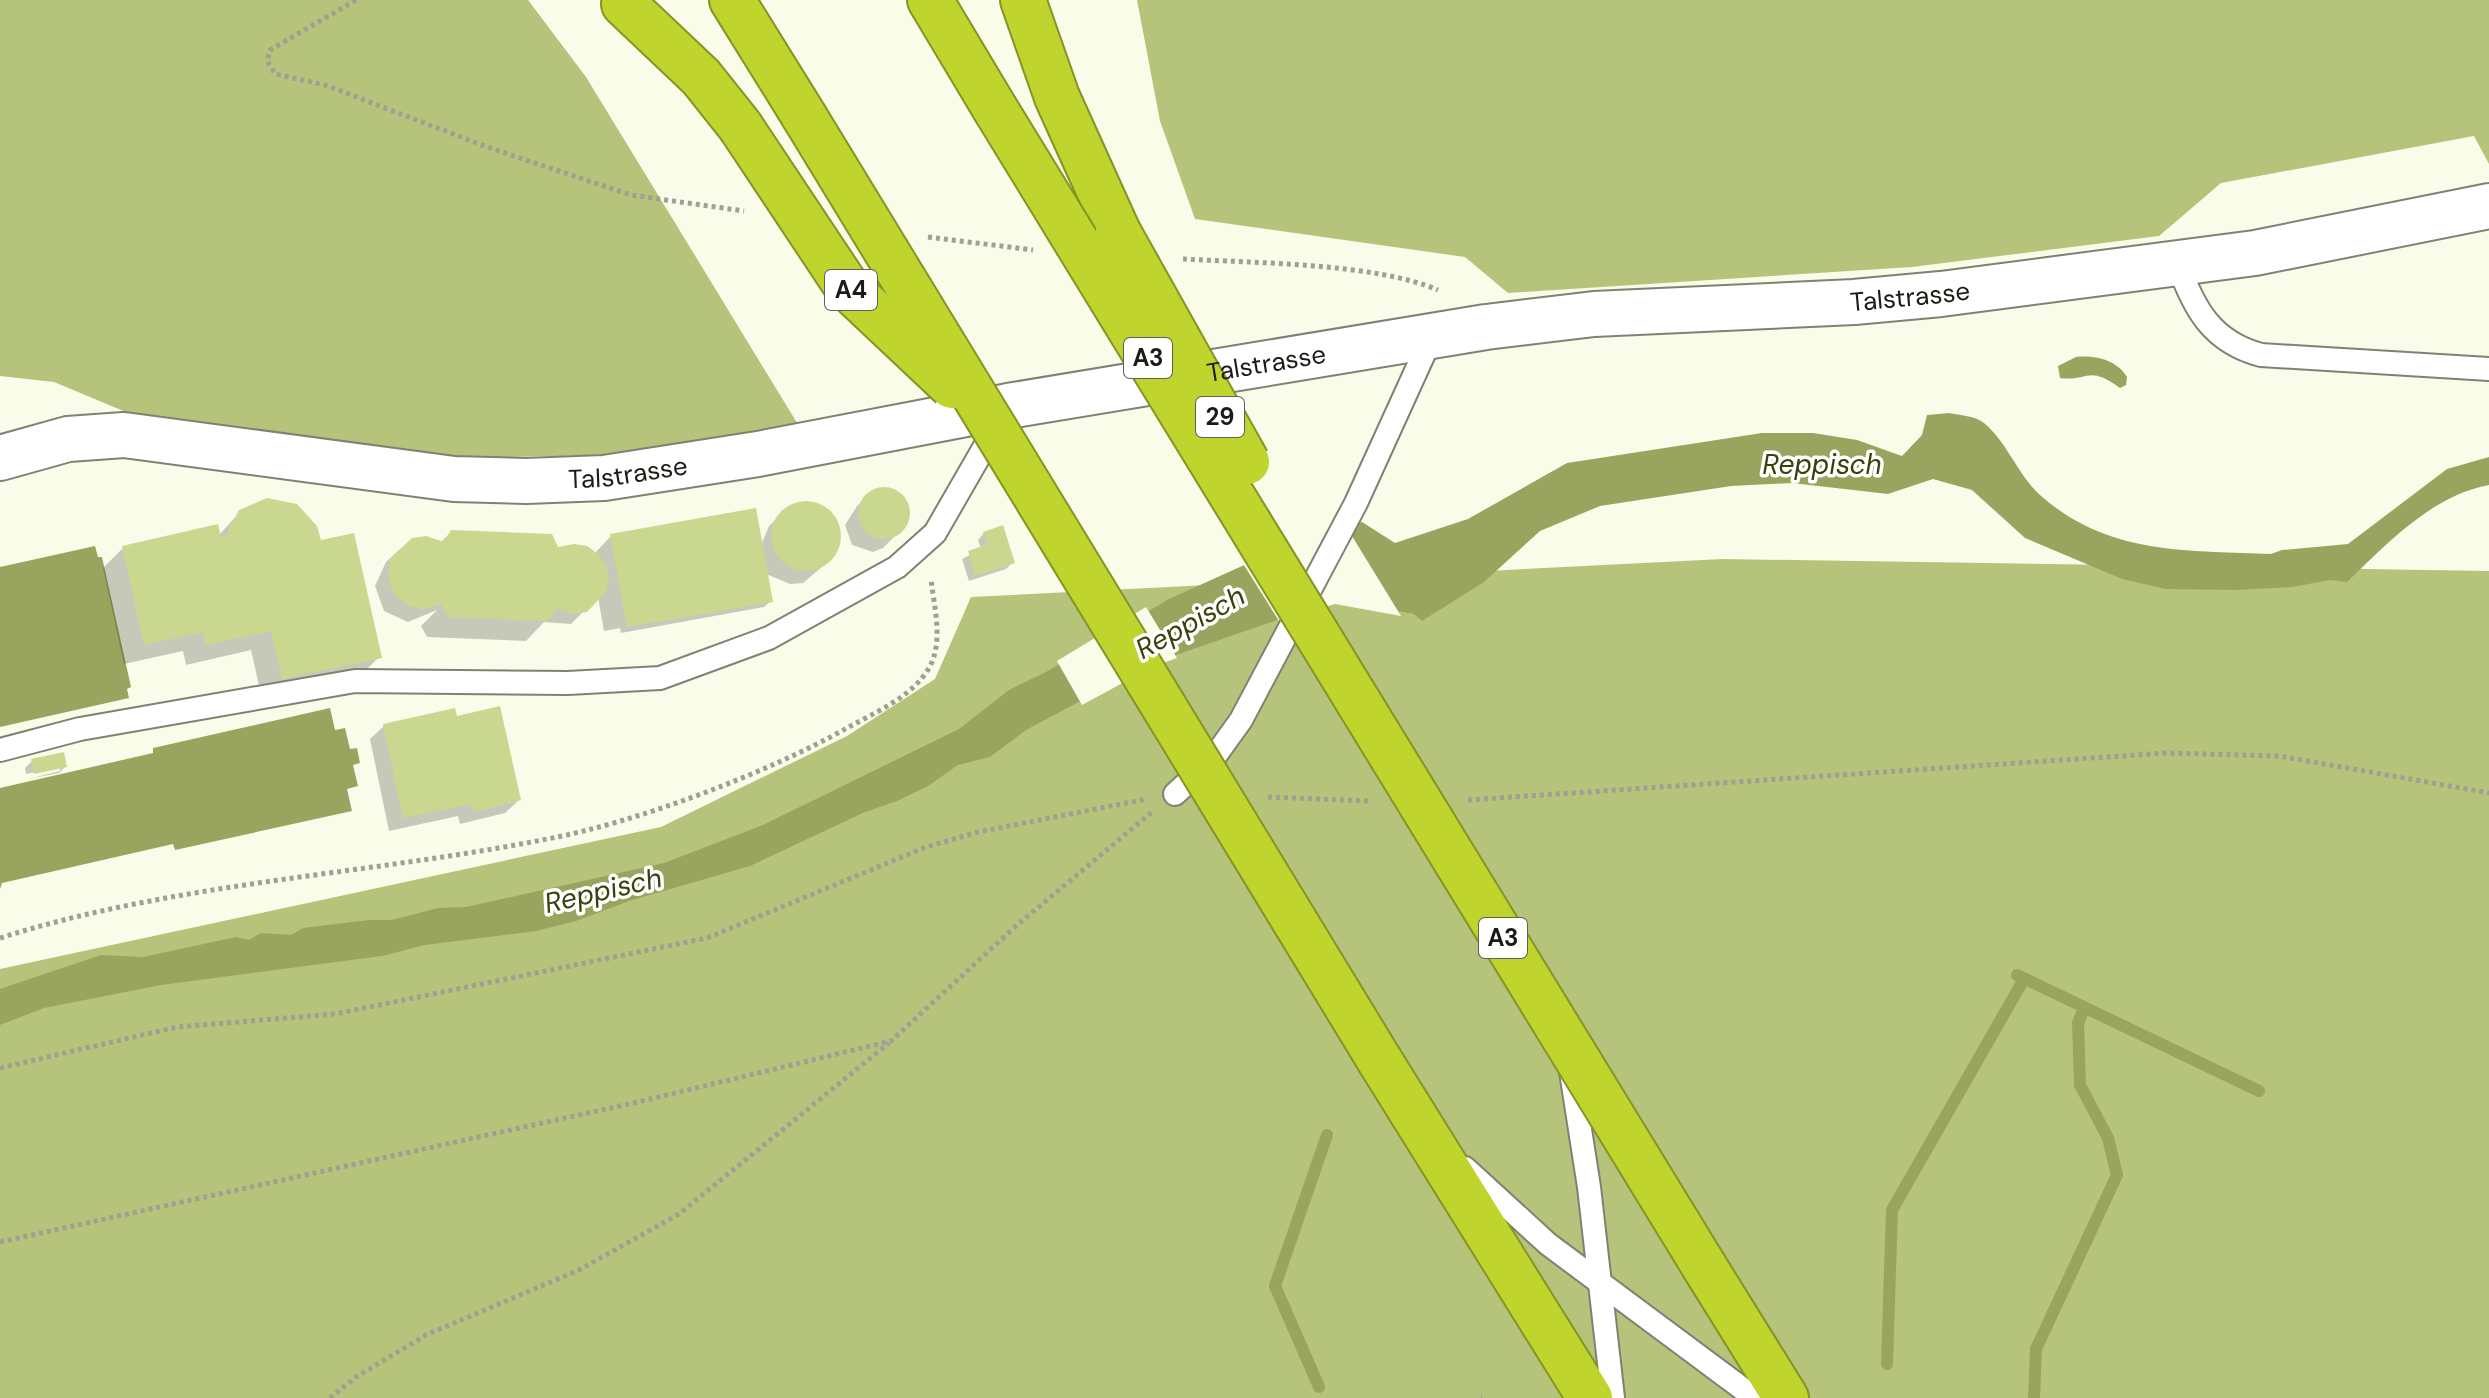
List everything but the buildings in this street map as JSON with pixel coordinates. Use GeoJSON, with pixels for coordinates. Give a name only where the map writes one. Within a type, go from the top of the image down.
{"type":"FeatureCollection","features":[{"type":"Feature","properties":{"kind":"highway"},"geometry":{"type":"LineString","coordinates":[[732,0],[804,116],[1001,416],[1419,1124],[1590,1398]]}},
{"type":"Feature","properties":{"kind":"highway","name":"A3"},"geometry":{"type":"LineString","coordinates":[[930,0],[1298,617],[1786,1398]]}},
{"type":"Feature","properties":{"kind":"highway","name":"29"},"geometry":{"type":"LineString","coordinates":[[1023,0],[1057,97],[1154,301],[1270,500],[1298,617]]}},
{"type":"Feature","properties":{"kind":"highway","name":"A4"},"geometry":{"type":"LineString","coordinates":[[624,4],[701,77],[740,126],[847,287],[1001,416]]}},
{"type":"Feature","properties":{"kind":"street","name":"Talstrasse"},"geometry":{"type":"LineString","coordinates":[[0,458],[68,439],[124,435],[454,479],[565,481],[700,465],[1001,416],[1432,336],[1594,314],[1897,299],[2178,264],[2382,229],[2489,206]]}},
{"type":"Feature","properties":{"kind":"lane"},"geometry":{"type":"LineString","coordinates":[[2178,264],[2200,315],[2226,341],[2242,350],[2261,355],[2489,369]]}},
{"type":"Feature","properties":{"kind":"lane"},"geometry":{"type":"LineString","coordinates":[[1175,794],[1227,743],[1298,617],[1356,503],[1432,336]]}},
{"type":"Feature","properties":{"kind":"lane"},"geometry":{"type":"LineString","coordinates":[[0,750],[80,729],[355,681],[568,683],[660,678],[769,638],[885,574],[927,542],[1001,416]]}},
{"type":"Feature","properties":{"kind":"lane"},"geometry":{"type":"LineString","coordinates":[[1564,1039],[1579,1108],[1613,1398]]}},
{"type":"Feature","properties":{"kind":"lane"},"geometry":{"type":"LineString","coordinates":[[1419,1124],[1501,1203],[1599,1284],[1697,1351],[1755,1398]]}},
{"type":"Feature","properties":{"kind":"path"},"geometry":{"type":"LineString","coordinates":[[0,938],[93,911],[152,900],[551,839],[674,801],[802,752],[897,699],[917,685],[931,665],[937,634],[927,542]]}},
{"type":"Feature","properties":{"kind":"path"},"geometry":{"type":"LineString","coordinates":[[1455,800],[2166,753],[2236,752],[2291,758],[2489,793]]}},
{"type":"Feature","properties":{"kind":"path"},"geometry":{"type":"LineString","coordinates":[[330,1398],[356,1377],[426,1335],[579,1270],[679,1214],[891,1041],[1073,877],[1175,794]]}},
{"type":"Feature","properties":{"kind":"path"},"geometry":{"type":"LineString","coordinates":[[0,1068],[177,1027],[335,1014],[707,938],[926,847],[978,832],[1175,794]]}},
{"type":"Feature","properties":{"kind":"path"},"geometry":{"type":"LineString","coordinates":[[1267,797],[1383,801]]}},
{"type":"Feature","properties":{"kind":"path"},"geometry":{"type":"LineString","coordinates":[[0,1242],[638,1102],[891,1041]]}},
{"type":"Feature","properties":{"kind":"shaded area"},"geometry":{"type":"Polygon","coordinates":[[[0,0],[528,0],[586,77],[799,426],[610,455],[455,458],[133,415],[54,382],[0,376],[0,0]]]}},
{"type":"Feature","properties":{"kind":"shaded area"},"geometry":{"type":"Polygon","coordinates":[[[1137,0],[2489,0],[2489,164],[2474,136],[2221,183],[2159,236],[1912,267],[1508,293],[1465,257],[1195,219],[1160,121],[1137,0]]]}},
{"type":"Feature","properties":{"kind":"shaded area"},"geometry":{"type":"Polygon","coordinates":[[[1723,559],[2489,571],[2489,1398],[0,1398],[0,969],[661,827],[847,736],[935,679],[971,597],[1723,559]]]}},
{"type":"Feature","properties":{"kind":"water"},"geometry":{"type":"Polygon","coordinates":[[[2076,357],[2098,358],[2117,366],[2127,377],[2126,385],[2120,388],[2094,375],[2060,378],[2058,366],[2076,357]]]}},
{"type":"Feature","properties":{"kind":"water","name":"Reppisch"},"geometry":{"type":"Polygon","coordinates":[[[1949,413],[1972,417],[1984,423],[2032,487],[2066,515],[2121,539],[2179,550],[2271,554],[2282,550],[2348,544],[2447,469],[2489,457],[2489,485],[2448,499],[2429,510],[2347,582],[2330,580],[2292,587],[2236,590],[2166,589],[2122,579],[2025,538],[1972,490],[1933,479],[1888,494],[1792,483],[1731,486],[1600,506],[1540,531],[1484,582],[1422,621],[1414,614],[1335,600],[1150,664],[1026,730],[990,757],[958,765],[928,786],[750,866],[536,931],[425,945],[382,956],[161,985],[44,1008],[0,1025],[0,989],[101,955],[143,957],[236,937],[249,940],[261,933],[291,935],[303,928],[392,920],[438,908],[466,907],[664,863],[763,825],[959,729],[1009,690],[1046,672],[1169,599],[1291,544],[1362,522],[1395,543],[1468,519],[1567,463],[1762,433],[1813,433],[1857,440],[1902,456],[1922,435],[1927,415],[1949,413]]]}},
{"type":"Feature","properties":{"kind":"water"},"geometry":{"type":"Polygon","coordinates":[[[95,546],[98,557],[102,557],[131,687],[127,689],[129,698],[0,727],[0,567],[95,546]]]}},
{"type":"Feature","properties":{"kind":"water"},"geometry":{"type":"Polygon","coordinates":[[[330,708],[335,730],[345,728],[350,749],[357,748],[360,763],[353,765],[358,786],[347,789],[352,811],[175,850],[173,844],[2,883],[0,889],[0,788],[153,753],[153,748],[330,708]]]}},
{"type":"Feature","properties":{"kind":"pier"},"geometry":{"type":"Polygon","coordinates":[[[1344,523],[1401,616],[1335,604],[1279,621],[1242,562],[1290,540],[1344,523]]]}},
{"type":"Feature","properties":{"kind":"pier"},"geometry":{"type":"Polygon","coordinates":[[[1146,607],[1177,658],[1152,667],[1082,705],[1057,661],[1146,607]]]}},
{"type":"Feature","properties":{"kind":"waterway"},"geometry":{"type":"LineString","coordinates":[[2017,975],[2259,1091]]}},
{"type":"Feature","properties":{"kind":"waterway"},"geometry":{"type":"LineString","coordinates":[[1887,1364],[1892,1210],[2024,979]]}},
{"type":"Feature","properties":{"kind":"waterway"},"geometry":{"type":"LineString","coordinates":[[2034,1398],[2036,1349],[2117,1175],[2108,1138],[2080,1085],[2078,1023],[2084,1009]]}},
{"type":"Feature","properties":{"kind":"waterway"},"geometry":{"type":"LineString","coordinates":[[1319,1387],[1275,1286],[1327,1135]]}}]}
